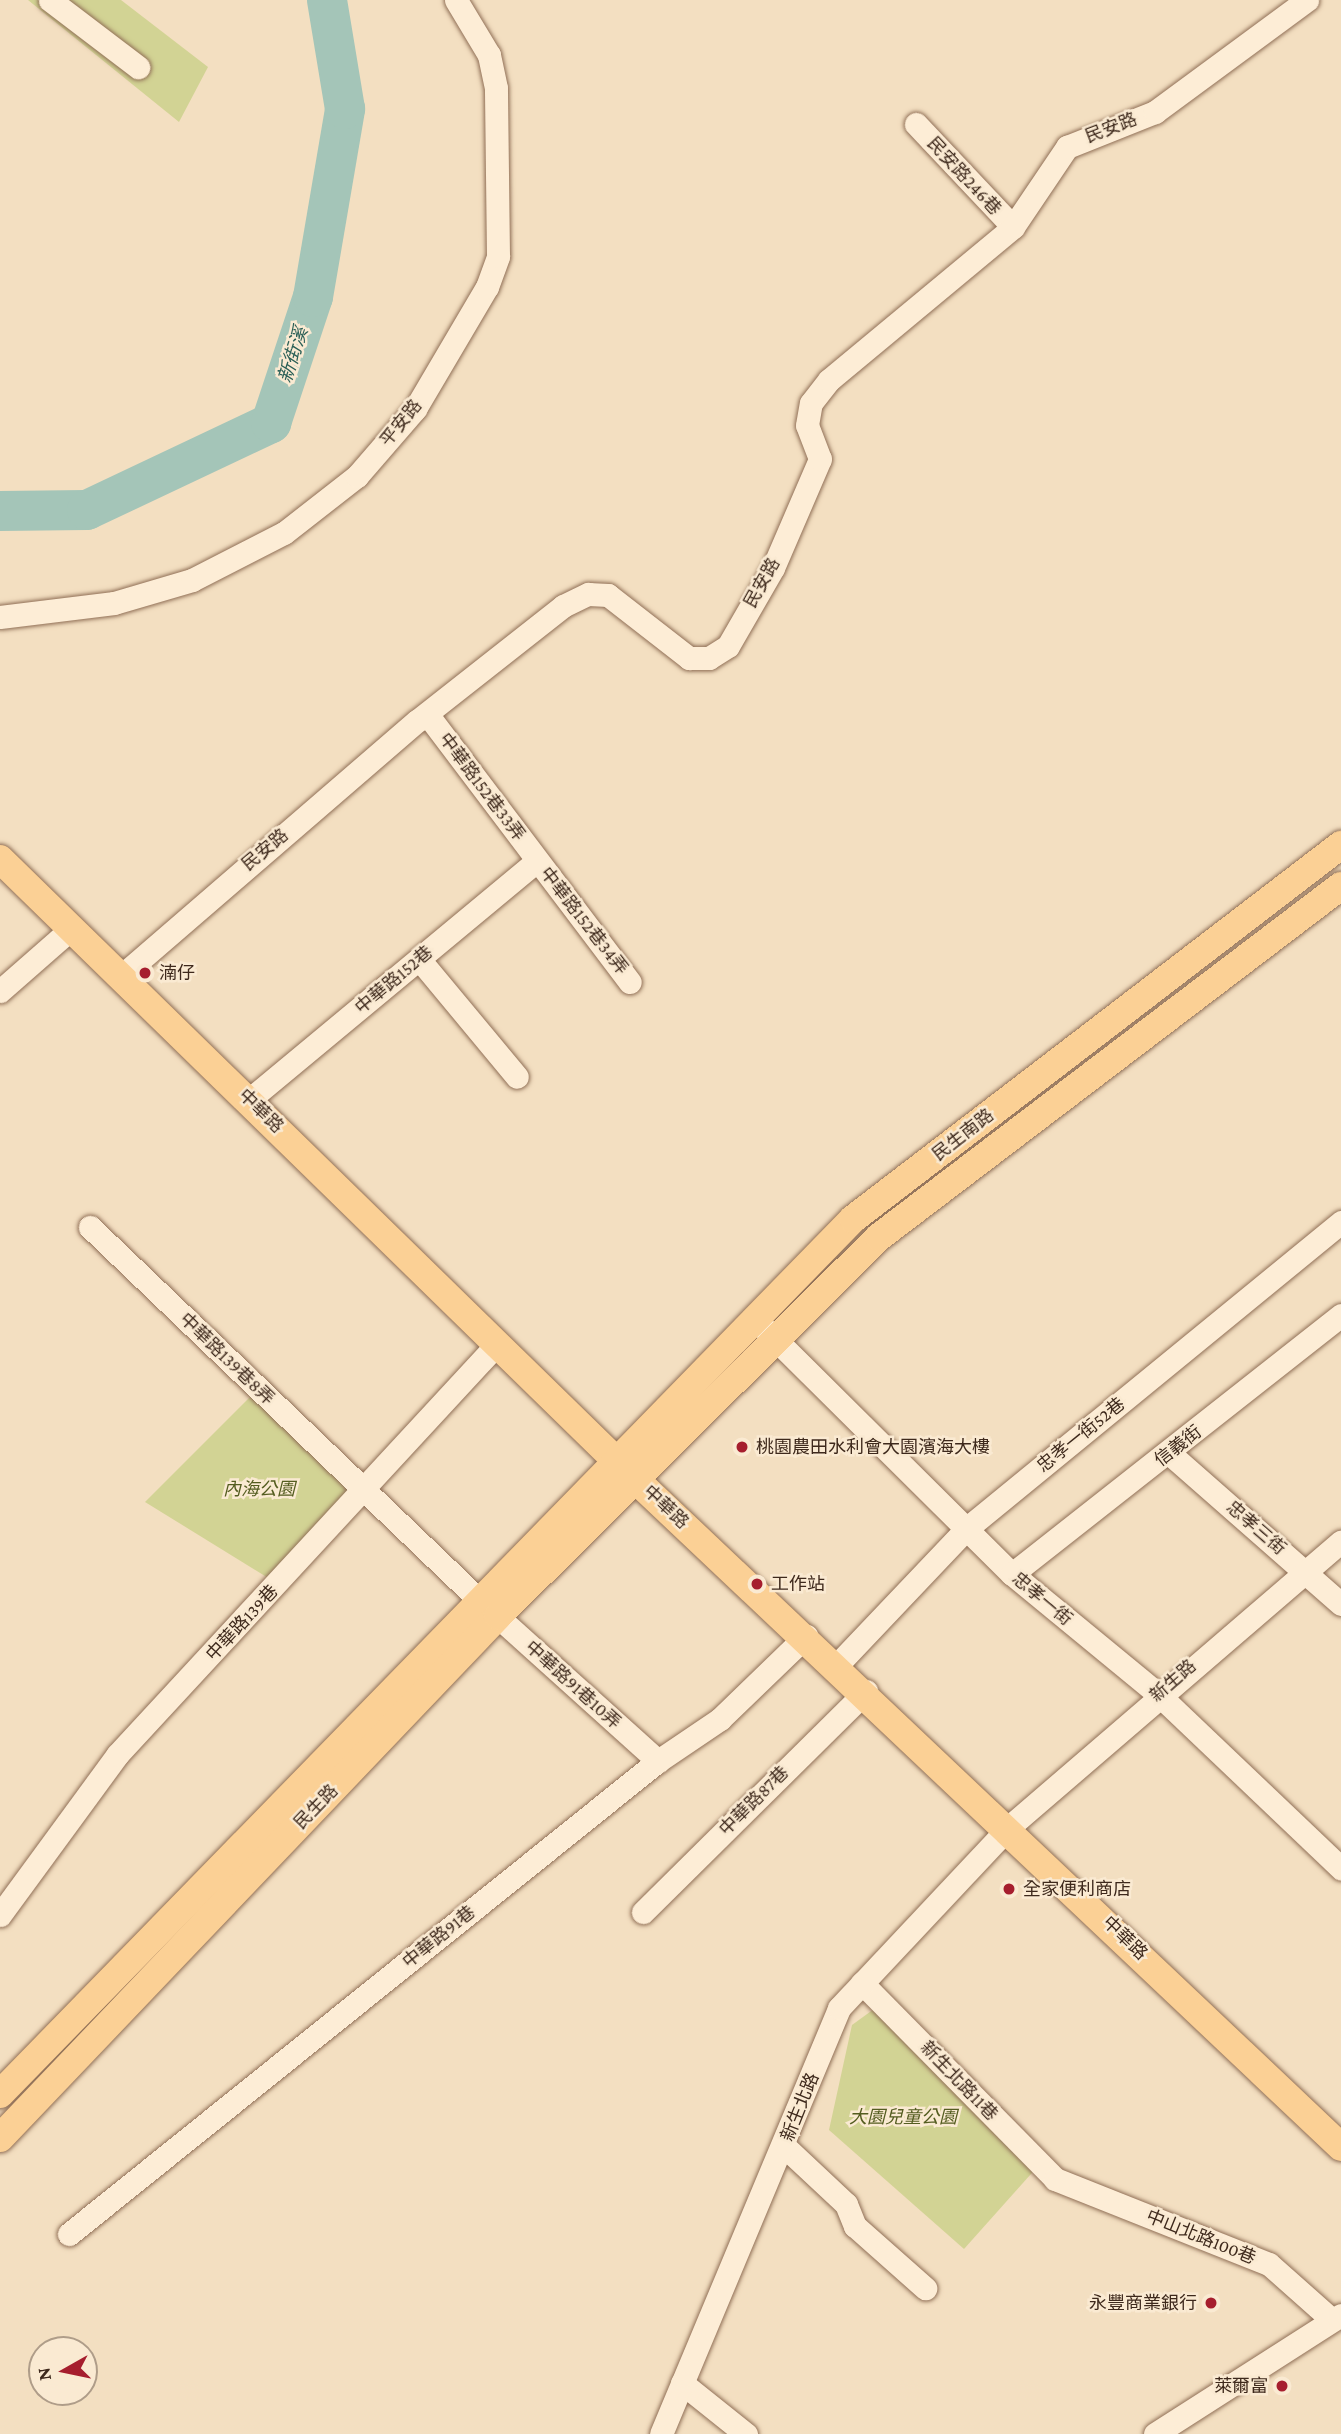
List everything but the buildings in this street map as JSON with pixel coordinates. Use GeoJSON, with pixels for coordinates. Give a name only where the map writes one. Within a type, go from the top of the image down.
{"type":"FeatureCollection","features":[{"type":"Feature","properties":{"kind":"main road","name":"民生南路"},"geometry":{"type":"LineString","coordinates":[[614,1458],[853,1219],[1341,845]]}},
{"type":"Feature","properties":{"kind":"main road","name":"中華路"},"geometry":{"type":"LineString","coordinates":[[0,859],[72,928],[119,978],[250,1099],[637,1481],[1009,1826],[1341,2147]]}},
{"type":"Feature","properties":{"kind":"main road","name":"民生南路"},"geometry":{"type":"LineString","coordinates":[[637,1481],[879,1237],[1341,886]]}},
{"type":"Feature","properties":{"kind":"main road","name":"民生路"},"geometry":{"type":"LineString","coordinates":[[0,2138],[488,1607],[614,1458]]}},
{"type":"Feature","properties":{"kind":"main road","name":"民生路"},"geometry":{"type":"LineString","coordinates":[[0,2094],[488,1607],[637,1481]]}},
{"type":"Feature","properties":{"kind":"street"},"geometry":{"type":"LineString","coordinates":[[50,0],[138,67]]}},
{"type":"Feature","properties":{"kind":"street","name":"平安路"},"geometry":{"type":"LineString","coordinates":[[0,617],[114,603],[192,580],[284,533],[357,476],[415,409],[487,287],[498,256],[496,88],[489,55],[456,0]]}},
{"type":"Feature","properties":{"kind":"street","name":"民安路"},"geometry":{"type":"LineString","coordinates":[[119,978],[427,714],[564,606],[588,594],[608,595],[631,607],[689,657],[709,658],[728,646],[773,568],[820,459],[807,425],[811,403],[829,380],[1013,227],[1067,146],[1155,112],[1307,0]]}},
{"type":"Feature","properties":{"kind":"street","name":"民安路246巷"},"geometry":{"type":"LineString","coordinates":[[916,124],[1013,227]]}},
{"type":"Feature","properties":{"kind":"street","name":"中華路152巷33弄"},"geometry":{"type":"LineString","coordinates":[[427,714],[537,860]]}},
{"type":"Feature","properties":{"kind":"street","name":"中華路152巷"},"geometry":{"type":"LineString","coordinates":[[250,1099],[537,860]]}},
{"type":"Feature","properties":{"kind":"street","name":"中華路152巷34弄"},"geometry":{"type":"LineString","coordinates":[[537,860],[630,982]]}},
{"type":"Feature","properties":{"kind":"street"},"geometry":{"type":"LineString","coordinates":[[0,991],[72,928]]}},
{"type":"Feature","properties":{"kind":"street"},"geometry":{"type":"LineString","coordinates":[[419,959],[517,1077]]}},
{"type":"Feature","properties":{"kind":"street","name":"忠孝一街52巷"},"geometry":{"type":"LineString","coordinates":[[837,1665],[966,1529],[1341,1222]]}},
{"type":"Feature","properties":{"kind":"street","name":"中華路139巷8弄"},"geometry":{"type":"LineString","coordinates":[[90,1227],[488,1607]]}},
{"type":"Feature","properties":{"kind":"street","name":"信義街"},"geometry":{"type":"LineString","coordinates":[[1012,1574],[1341,1315]]}},
{"type":"Feature","properties":{"kind":"street","name":"忠孝一街"},"geometry":{"type":"LineString","coordinates":[[754,1318],[1012,1574],[1158,1694],[1341,1868]]}},
{"type":"Feature","properties":{"kind":"street","name":"中華路139巷"},"geometry":{"type":"LineString","coordinates":[[0,1914],[117,1755],[365,1492],[498,1343]]}},
{"type":"Feature","properties":{"kind":"street","name":"忠孝三街"},"geometry":{"type":"LineString","coordinates":[[1169,1453],[1341,1604]]}},
{"type":"Feature","properties":{"kind":"street","name":"新生路"},"geometry":{"type":"LineString","coordinates":[[1009,1826],[1158,1694],[1303,1570],[1341,1541]]}},
{"type":"Feature","properties":{"kind":"street","name":"中華路91巷10弄"},"geometry":{"type":"LineString","coordinates":[[488,1607],[658,1762]]}},
{"type":"Feature","properties":{"kind":"street","name":"中華路91巷"},"geometry":{"type":"LineString","coordinates":[[69,2234],[658,1762],[720,1719],[806,1636]]}},
{"type":"Feature","properties":{"kind":"street","name":"中華路87巷"},"geometry":{"type":"LineString","coordinates":[[643,1912],[866,1691]]}},
{"type":"Feature","properties":{"kind":"street","name":"新生北路"},"geometry":{"type":"LineString","coordinates":[[661,2434],[784,2146],[839,2008],[1009,1826]]}},
{"type":"Feature","properties":{"kind":"street","name":"新生北路11巷"},"geometry":{"type":"LineString","coordinates":[[862,1983],[1055,2179]]}},
{"type":"Feature","properties":{"kind":"street"},"geometry":{"type":"LineString","coordinates":[[784,2146],[846,2204],[855,2226],[925,2288]]}},
{"type":"Feature","properties":{"kind":"street","name":"中山北路100巷"},"geometry":{"type":"LineString","coordinates":[[1055,2179],[1269,2264],[1337,2318]]}},
{"type":"Feature","properties":{"kind":"street"},"geometry":{"type":"LineString","coordinates":[[1155,2434],[1337,2318]]}},
{"type":"Feature","properties":{"kind":"street"},"geometry":{"type":"LineString","coordinates":[[682,2383],[746,2434]]}},
{"type":"Feature","properties":{"kind":"green space"},"geometry":{"type":"Polygon","coordinates":[[[28,0],[121,0],[208,67],[179,122],[28,0]]]}},
{"type":"Feature","properties":{"kind":"green space","name":"內海公園"},"geometry":{"type":"Polygon","coordinates":[[[258,1389],[365,1492],[278,1584],[145,1502],[258,1389]]]}},
{"type":"Feature","properties":{"kind":"green space","name":"大園兒童公園"},"geometry":{"type":"Polygon","coordinates":[[[874,2009],[1039,2165],[964,2249],[829,2130],[852,2025],[874,2009]]]}},
{"type":"Feature","properties":{"kind":"waterway","name":"新街溪"},"geometry":{"type":"LineString","coordinates":[[0,511],[87,510],[271,423],[313,297],[345,109],[327,0]]}},
{"type":"Feature","properties":{"kind":"place","name":"湳仔"},"geometry":{"type":"Point","coordinates":[145,973]}},
{"type":"Feature","properties":{"kind":"place","name":"桃園農田水利會大園濱海大樓"},"geometry":{"type":"Point","coordinates":[742,1447]}},
{"type":"Feature","properties":{"kind":"place","name":"工作站"},"geometry":{"type":"Point","coordinates":[757,1584]}},
{"type":"Feature","properties":{"kind":"place","name":"全家便利商店"},"geometry":{"type":"Point","coordinates":[1009,1889]}},
{"type":"Feature","properties":{"kind":"place","name":"永豐商業銀行"},"geometry":{"type":"Point","coordinates":[1211,2303]}},
{"type":"Feature","properties":{"kind":"place","name":"萊爾富"},"geometry":{"type":"Point","coordinates":[1282,2386]}}]}
